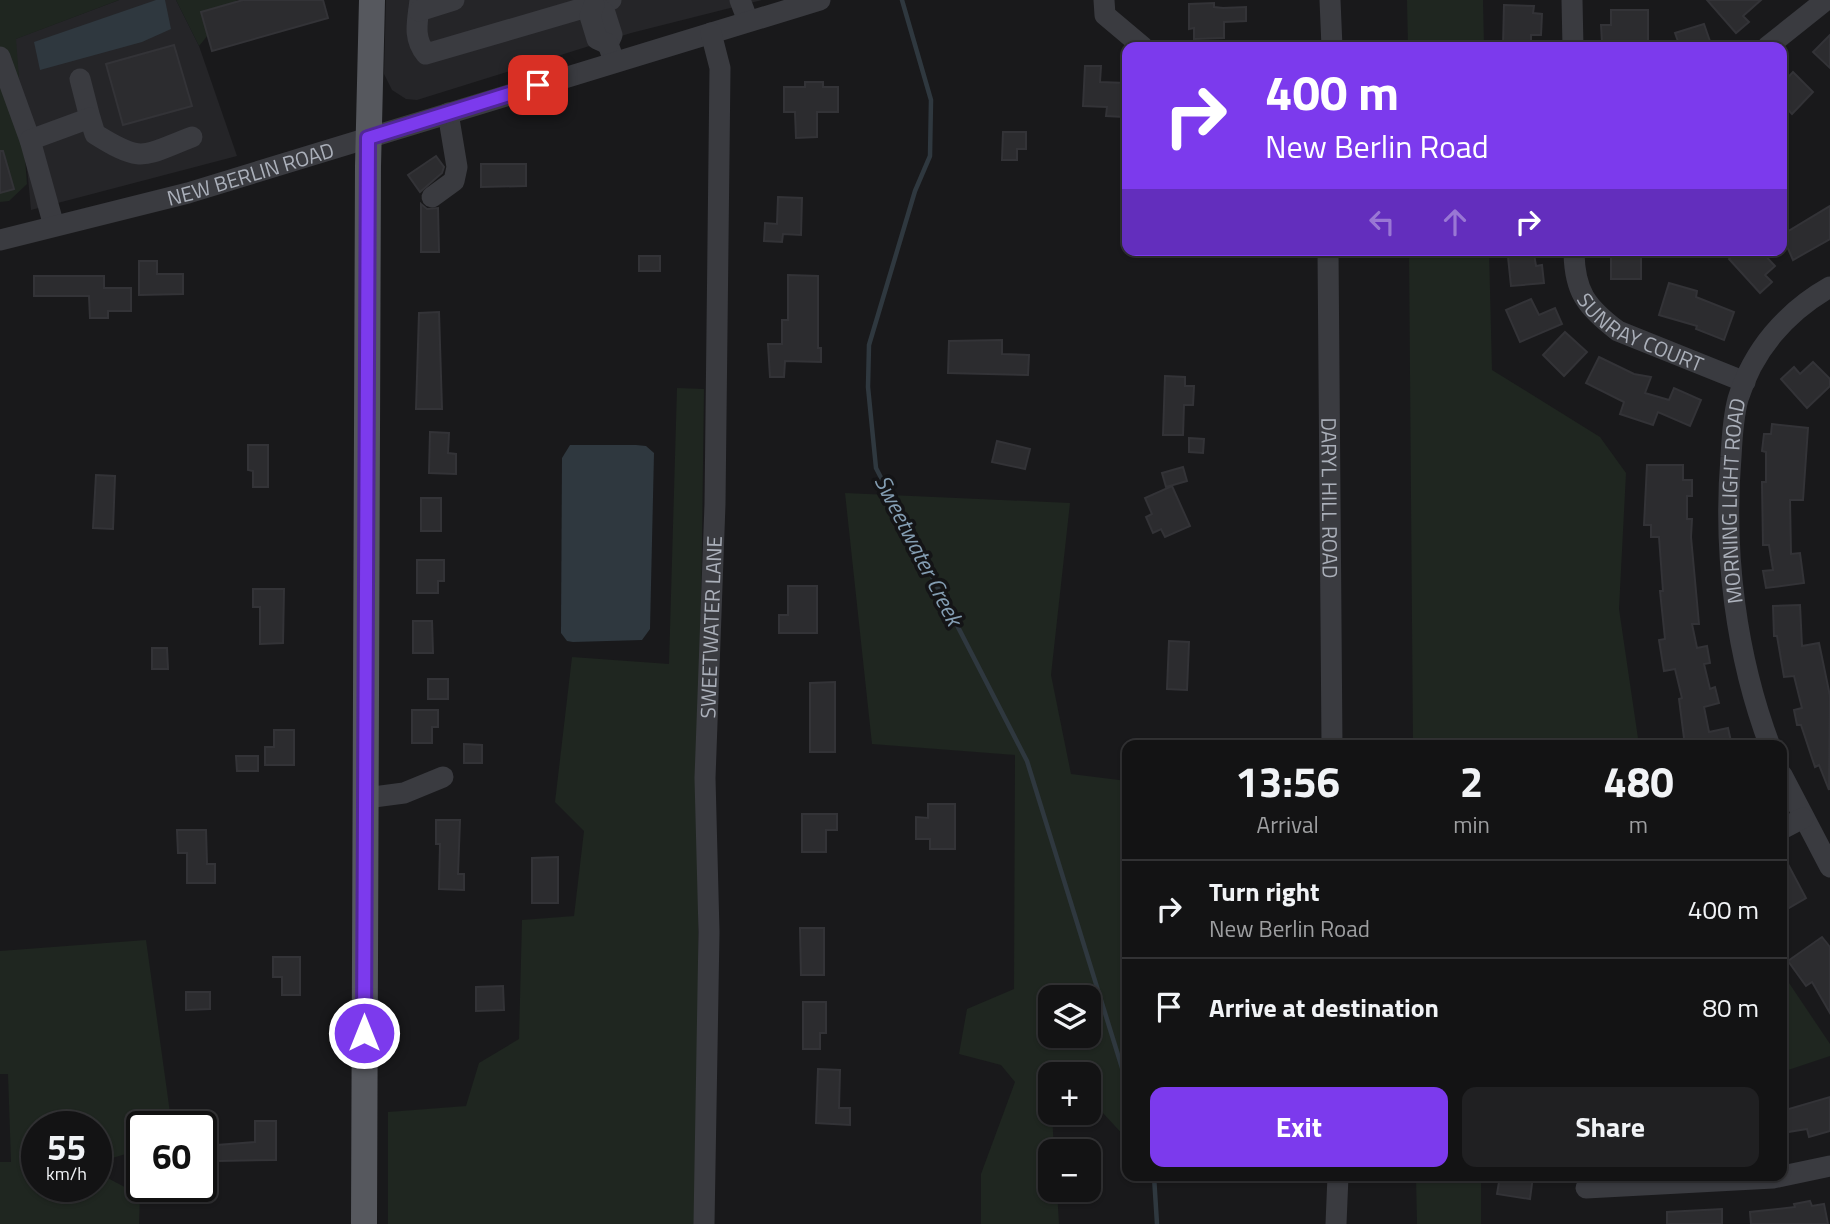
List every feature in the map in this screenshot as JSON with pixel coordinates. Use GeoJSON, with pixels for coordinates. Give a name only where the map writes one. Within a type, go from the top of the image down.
{"type":"FeatureCollection","features":[{"type":"Feature","properties":{"kind":"main road"},"geometry":{"type":"LineString","coordinates":[[364,1224],[368,138],[372,0]]}},
{"type":"Feature","properties":{"kind":"street"},"geometry":{"type":"LineString","coordinates":[[454,0],[419,6],[418,45],[426,54],[596,3],[605,13],[612,35],[611,53]]}},
{"type":"Feature","properties":{"kind":"street"},"geometry":{"type":"LineString","coordinates":[[740,0],[748,21]]}},
{"type":"Feature","properties":{"kind":"street","name":"NEW BERLIN ROAD"},"geometry":{"type":"LineString","coordinates":[[0,240],[188,193],[368,138],[448,113],[611,53],[711,33],[820,0]]}},
{"type":"Feature","properties":{"kind":"street"},"geometry":{"type":"LineString","coordinates":[[1104,0],[1105,15],[1137,42]]}},
{"type":"Feature","properties":{"kind":"street"},"geometry":{"type":"LineString","coordinates":[[1330,0],[1332,42]]}},
{"type":"Feature","properties":{"kind":"street"},"geometry":{"type":"LineString","coordinates":[[1572,0],[1573,42]]}},
{"type":"Feature","properties":{"kind":"street"},"geometry":{"type":"LineString","coordinates":[[1774,42],[1826,0]]}},
{"type":"Feature","properties":{"kind":"street","name":"SWEETWATER LANE"},"geometry":{"type":"LineString","coordinates":[[704,1224],[709,932],[705,778],[715,503],[720,68],[711,33]]}},
{"type":"Feature","properties":{"kind":"street"},"geometry":{"type":"LineString","coordinates":[[0,57],[30,140],[54,226]]}},
{"type":"Feature","properties":{"kind":"street"},"geometry":{"type":"LineString","coordinates":[[80,79],[94,134],[122,151],[141,156],[192,137]]}},
{"type":"Feature","properties":{"kind":"street"},"geometry":{"type":"LineString","coordinates":[[432,197],[454,181],[457,167],[448,113]]}},
{"type":"Feature","properties":{"kind":"street"},"geometry":{"type":"LineString","coordinates":[[30,140],[90,118]]}},
{"type":"Feature","properties":{"kind":"street","name":"DARYL HILL ROAD"},"geometry":{"type":"LineString","coordinates":[[1328,256],[1332,740]]}},
{"type":"Feature","properties":{"kind":"street","name":"SUNRAY COURT"},"geometry":{"type":"LineString","coordinates":[[1575,256],[1578,290],[1603,320],[1618,331],[1745,382]]}},
{"type":"Feature","properties":{"kind":"street","name":"MORNING LIGHT ROAD"},"geometry":{"type":"LineString","coordinates":[[1768,740],[1759,710],[1732,585],[1728,490],[1738,400],[1761,349],[1783,320],[1830,287]]}},
{"type":"Feature","properties":{"kind":"street"},"geometry":{"type":"LineString","coordinates":[[366,798],[404,793],[443,777]]}},
{"type":"Feature","properties":{"kind":"street"},"geometry":{"type":"LineString","coordinates":[[1787,785],[1830,867]]}},
{"type":"Feature","properties":{"kind":"street"},"geometry":{"type":"LineString","coordinates":[[1787,826],[1803,818]]}},
{"type":"Feature","properties":{"kind":"street"},"geometry":{"type":"LineString","coordinates":[[1787,1175],[1830,1166]]}},
{"type":"Feature","properties":{"kind":"street"},"geometry":{"type":"LineString","coordinates":[[1336,1224],[1338,1181]]}},
{"type":"Feature","properties":{"kind":"street"},"geometry":{"type":"LineString","coordinates":[[1586,1188],[1717,1181]]}},
{"type":"Feature","properties":{"kind":"shaded area"},"geometry":{"type":"Polygon","coordinates":[[[0,0],[119,0],[16,39],[27,184],[9,201],[0,202],[0,0]]]}},
{"type":"Feature","properties":{"kind":"shaded area"},"geometry":{"type":"Polygon","coordinates":[[[119,0],[176,0],[199,46],[237,156],[31,210],[15,39],[119,0]]]}},
{"type":"Feature","properties":{"kind":"shaded area"},"geometry":{"type":"Polygon","coordinates":[[[156,0],[165,0],[171,29],[142,42],[40,70],[34,42],[156,0]]]}},
{"type":"Feature","properties":{"kind":"shaded area"},"geometry":{"type":"Polygon","coordinates":[[[176,0],[237,0],[199,46],[176,0]]]}},
{"type":"Feature","properties":{"kind":"shaded area"},"geometry":{"type":"Polygon","coordinates":[[[386,0],[762,0],[631,33],[417,100],[406,99],[392,90],[384,74],[386,0]]]}},
{"type":"Feature","properties":{"kind":"shaded area"},"geometry":{"type":"Polygon","coordinates":[[[1407,0],[1483,0],[1484,42],[1408,42],[1407,0]]]}},
{"type":"Feature","properties":{"kind":"shaded area"},"geometry":{"type":"Polygon","coordinates":[[[1409,256],[1489,256],[1492,370],[1600,437],[1626,473],[1619,609],[1638,740],[1413,740],[1409,256]]]}},
{"type":"Feature","properties":{"kind":"shaded area"},"geometry":{"type":"Polygon","coordinates":[[[677,388],[704,389],[698,849],[699,1224],[388,1224],[388,1112],[466,1106],[479,1063],[519,1039],[522,920],[574,916],[584,831],[555,802],[572,657],[669,664],[677,388]]]}},
{"type":"Feature","properties":{"kind":"shaded area"},"geometry":{"type":"Polygon","coordinates":[[[570,445],[636,445],[646,446],[654,453],[650,629],[642,640],[573,642],[567,641],[561,633],[562,458],[570,445]]]}},
{"type":"Feature","properties":{"kind":"shaded area"},"geometry":{"type":"Polygon","coordinates":[[[845,493],[1070,503],[1051,675],[1071,774],[1122,780],[1122,1134],[1101,1111],[1101,1062],[1038,1062],[1038,1125],[1053,1125],[1053,1139],[1038,1139],[1038,1202],[1058,1202],[1059,1224],[981,1224],[981,1174],[1015,1082],[1001,1065],[959,1054],[967,1009],[1014,989],[1015,755],[872,744],[845,493]]]}},
{"type":"Feature","properties":{"kind":"shaded area"},"geometry":{"type":"Polygon","coordinates":[[[146,940],[170,1111],[126,1111],[126,1154],[112,1158],[112,1111],[21,1111],[21,1202],[112,1202],[112,1180],[126,1188],[126,1202],[140,1202],[139,1224],[0,1224],[0,1162],[11,1162],[8,1074],[0,1074],[0,951],[146,940]]]}},
{"type":"Feature","properties":{"kind":"shaded area"},"geometry":{"type":"Polygon","coordinates":[[[1787,980],[1830,1044],[1830,1056],[1787,1070],[1787,980]]]}},
{"type":"Feature","properties":{"kind":"shaded area"},"geometry":{"type":"Polygon","coordinates":[[[1416,1181],[1481,1181],[1481,1224],[1417,1224],[1416,1181]]]}},
{"type":"Feature","properties":{"kind":"building"},"geometry":{"type":"Polygon","coordinates":[[[243,0],[323,0],[328,18],[212,51],[201,12],[243,0]]]}},
{"type":"Feature","properties":{"kind":"building"},"geometry":{"type":"Polygon","coordinates":[[[1707,0],[1761,0],[1743,16],[1749,22],[1736,33],[1707,0]]]}},
{"type":"Feature","properties":{"kind":"building"},"geometry":{"type":"Polygon","coordinates":[[[1214,3],[1214,7],[1246,7],[1246,21],[1224,22],[1224,38],[1194,39],[1194,28],[1189,29],[1189,4],[1214,3]]]}},
{"type":"Feature","properties":{"kind":"building"},"geometry":{"type":"Polygon","coordinates":[[[1504,5],[1534,6],[1533,13],[1542,14],[1541,35],[1531,35],[1531,42],[1503,42],[1504,5]]]}},
{"type":"Feature","properties":{"kind":"building"},"geometry":{"type":"Polygon","coordinates":[[[1611,10],[1648,10],[1648,42],[1602,42],[1601,25],[1611,25],[1611,10]]]}},
{"type":"Feature","properties":{"kind":"building"},"geometry":{"type":"Polygon","coordinates":[[[1704,24],[1710,42],[1678,42],[1675,33],[1704,24]]]}},
{"type":"Feature","properties":{"kind":"building"},"geometry":{"type":"Polygon","coordinates":[[[1830,35],[1830,68],[1813,52],[1830,35]]]}},
{"type":"Feature","properties":{"kind":"building"},"geometry":{"type":"Polygon","coordinates":[[[174,45],[192,106],[123,125],[106,64],[174,45]]]}},
{"type":"Feature","properties":{"kind":"building"},"geometry":{"type":"Polygon","coordinates":[[[1085,66],[1101,66],[1100,82],[1122,83],[1122,117],[1106,116],[1107,107],[1083,106],[1085,66]]]}},
{"type":"Feature","properties":{"kind":"building"},"geometry":{"type":"Polygon","coordinates":[[[1793,72],[1813,92],[1792,114],[1787,108],[1787,79],[1793,72]]]}},
{"type":"Feature","properties":{"kind":"building"},"geometry":{"type":"Polygon","coordinates":[[[805,82],[823,82],[823,87],[838,87],[838,112],[817,112],[817,137],[796,138],[795,112],[784,112],[784,87],[805,87],[805,82]]]}},
{"type":"Feature","properties":{"kind":"building"},"geometry":{"type":"Polygon","coordinates":[[[1003,132],[1026,132],[1026,149],[1017,149],[1017,160],[1002,160],[1003,132]]]}},
{"type":"Feature","properties":{"kind":"building"},"geometry":{"type":"Polygon","coordinates":[[[0,151],[3,151],[14,189],[0,193],[0,151]]]}},
{"type":"Feature","properties":{"kind":"building"},"geometry":{"type":"Polygon","coordinates":[[[436,156],[444,167],[442,173],[420,192],[408,175],[436,156]]]}},
{"type":"Feature","properties":{"kind":"building"},"geometry":{"type":"Polygon","coordinates":[[[481,164],[526,164],[526,186],[481,187],[481,164]]]}},
{"type":"Feature","properties":{"kind":"building"},"geometry":{"type":"Polygon","coordinates":[[[778,197],[802,198],[801,235],[783,234],[782,242],[764,241],[765,223],[777,224],[778,197]]]}},
{"type":"Feature","properties":{"kind":"building"},"geometry":{"type":"Polygon","coordinates":[[[421,204],[427,209],[438,208],[439,252],[421,252],[421,204]]]}},
{"type":"Feature","properties":{"kind":"building"},"geometry":{"type":"Polygon","coordinates":[[[1830,206],[1830,239],[1793,260],[1787,246],[1787,232],[1830,206]]]}},
{"type":"Feature","properties":{"kind":"building"},"geometry":{"type":"Polygon","coordinates":[[[639,256],[660,256],[660,271],[639,271],[639,256]]]}},
{"type":"Feature","properties":{"kind":"building"},"geometry":{"type":"Polygon","coordinates":[[[1534,256],[1536,266],[1542,265],[1544,283],[1511,286],[1508,257],[1534,256]]]}},
{"type":"Feature","properties":{"kind":"building"},"geometry":{"type":"Polygon","coordinates":[[[1611,256],[1641,256],[1641,279],[1611,279],[1611,256]]]}},
{"type":"Feature","properties":{"kind":"building"},"geometry":{"type":"Polygon","coordinates":[[[1732,256],[1766,256],[1775,266],[1765,275],[1772,282],[1760,293],[1729,259],[1732,256]]]}},
{"type":"Feature","properties":{"kind":"building"},"geometry":{"type":"Polygon","coordinates":[[[139,261],[157,261],[157,274],[183,274],[183,294],[139,295],[139,261]]]}},
{"type":"Feature","properties":{"kind":"building"},"geometry":{"type":"Polygon","coordinates":[[[788,275],[818,276],[818,348],[821,348],[821,362],[785,361],[784,377],[770,377],[768,344],[782,344],[782,320],[788,320],[788,275]]]}},
{"type":"Feature","properties":{"kind":"building"},"geometry":{"type":"Polygon","coordinates":[[[34,276],[104,276],[104,288],[131,288],[131,311],[108,311],[108,318],[90,318],[89,296],[34,296],[34,276]]]}},
{"type":"Feature","properties":{"kind":"building"},"geometry":{"type":"Polygon","coordinates":[[[1669,283],[1697,291],[1696,297],[1734,312],[1724,340],[1696,329],[1697,326],[1659,315],[1669,283]]]}},
{"type":"Feature","properties":{"kind":"building"},"geometry":{"type":"Polygon","coordinates":[[[1531,299],[1539,315],[1555,308],[1562,324],[1520,342],[1506,310],[1531,299]]]}},
{"type":"Feature","properties":{"kind":"building"},"geometry":{"type":"Polygon","coordinates":[[[439,312],[442,409],[416,409],[419,313],[439,312]]]}},
{"type":"Feature","properties":{"kind":"building"},"geometry":{"type":"Polygon","coordinates":[[[1565,332],[1587,352],[1564,376],[1543,355],[1565,332]]]}},
{"type":"Feature","properties":{"kind":"building"},"geometry":{"type":"Polygon","coordinates":[[[1002,340],[1002,354],[1029,355],[1028,375],[948,373],[949,341],[1002,340]]]}},
{"type":"Feature","properties":{"kind":"building"},"geometry":{"type":"Polygon","coordinates":[[[1599,357],[1634,374],[1651,377],[1645,393],[1669,400],[1674,388],[1701,400],[1690,426],[1658,412],[1653,425],[1620,414],[1624,402],[1586,383],[1599,357]]]}},
{"type":"Feature","properties":{"kind":"building"},"geometry":{"type":"Polygon","coordinates":[[[1813,362],[1830,379],[1830,386],[1807,408],[1781,379],[1794,367],[1800,374],[1813,362]]]}},
{"type":"Feature","properties":{"kind":"building"},"geometry":{"type":"Polygon","coordinates":[[[1165,376],[1185,377],[1185,386],[1194,386],[1193,405],[1184,405],[1183,435],[1163,435],[1165,376]]]}},
{"type":"Feature","properties":{"kind":"building"},"geometry":{"type":"Polygon","coordinates":[[[1772,424],[1808,428],[1803,500],[1790,500],[1791,554],[1800,553],[1804,583],[1766,588],[1763,571],[1773,570],[1769,545],[1763,545],[1762,482],[1766,482],[1766,452],[1762,451],[1764,434],[1771,434],[1772,424]]]}},
{"type":"Feature","properties":{"kind":"building"},"geometry":{"type":"Polygon","coordinates":[[[430,432],[449,433],[448,453],[456,454],[456,474],[429,473],[430,432]]]}},
{"type":"Feature","properties":{"kind":"building"},"geometry":{"type":"Polygon","coordinates":[[[1189,438],[1204,439],[1203,453],[1189,452],[1189,438]]]}},
{"type":"Feature","properties":{"kind":"building"},"geometry":{"type":"Polygon","coordinates":[[[997,441],[1030,449],[1025,469],[992,462],[997,441]]]}},
{"type":"Feature","properties":{"kind":"building"},"geometry":{"type":"Polygon","coordinates":[[[248,445],[268,445],[268,487],[253,487],[253,471],[248,470],[248,445]]]}},
{"type":"Feature","properties":{"kind":"building"},"geometry":{"type":"Polygon","coordinates":[[[1647,465],[1683,465],[1683,480],[1692,480],[1692,496],[1687,496],[1687,519],[1692,519],[1691,537],[1699,624],[1692,624],[1697,648],[1707,646],[1710,663],[1704,664],[1710,689],[1715,687],[1719,703],[1704,707],[1709,732],[1728,728],[1731,740],[1684,740],[1679,699],[1682,698],[1675,669],[1664,671],[1659,640],[1665,639],[1660,591],[1663,591],[1659,537],[1651,537],[1651,525],[1644,525],[1647,465]]]}},
{"type":"Feature","properties":{"kind":"building"},"geometry":{"type":"Polygon","coordinates":[[[1183,467],[1187,481],[1166,487],[1162,473],[1183,467]]]}},
{"type":"Feature","properties":{"kind":"building"},"geometry":{"type":"Polygon","coordinates":[[[96,475],[115,476],[113,529],[93,528],[96,475]]]}},
{"type":"Feature","properties":{"kind":"building"},"geometry":{"type":"Polygon","coordinates":[[[1172,486],[1190,526],[1165,537],[1161,529],[1153,533],[1146,517],[1152,514],[1145,498],[1172,486]]]}},
{"type":"Feature","properties":{"kind":"building"},"geometry":{"type":"Polygon","coordinates":[[[421,498],[441,498],[441,531],[421,531],[421,498]]]}},
{"type":"Feature","properties":{"kind":"building"},"geometry":{"type":"Polygon","coordinates":[[[417,560],[444,560],[444,581],[438,581],[438,593],[417,593],[417,560]]]}},
{"type":"Feature","properties":{"kind":"building"},"geometry":{"type":"Polygon","coordinates":[[[788,586],[817,586],[817,633],[779,633],[779,615],[788,615],[788,586]]]}},
{"type":"Feature","properties":{"kind":"building"},"geometry":{"type":"Polygon","coordinates":[[[253,589],[284,589],[283,643],[260,644],[260,607],[253,607],[253,589]]]}},
{"type":"Feature","properties":{"kind":"building"},"geometry":{"type":"Polygon","coordinates":[[[1800,605],[1802,646],[1819,643],[1830,696],[1829,790],[1819,765],[1815,767],[1801,725],[1797,725],[1794,710],[1802,708],[1794,676],[1784,677],[1777,636],[1774,636],[1773,606],[1800,605]]]}},
{"type":"Feature","properties":{"kind":"building"},"geometry":{"type":"Polygon","coordinates":[[[413,621],[432,621],[433,653],[413,653],[413,621]]]}},
{"type":"Feature","properties":{"kind":"building"},"geometry":{"type":"Polygon","coordinates":[[[1169,641],[1189,642],[1187,690],[1167,689],[1169,641]]]}},
{"type":"Feature","properties":{"kind":"building"},"geometry":{"type":"Polygon","coordinates":[[[152,648],[167,648],[168,669],[152,669],[152,648]]]}},
{"type":"Feature","properties":{"kind":"building"},"geometry":{"type":"Polygon","coordinates":[[[428,679],[448,679],[448,699],[428,699],[428,679]]]}},
{"type":"Feature","properties":{"kind":"building"},"geometry":{"type":"Polygon","coordinates":[[[835,682],[835,752],[810,752],[810,683],[835,682]]]}},
{"type":"Feature","properties":{"kind":"building"},"geometry":{"type":"Polygon","coordinates":[[[412,710],[438,710],[438,727],[432,727],[432,743],[412,743],[412,710]]]}},
{"type":"Feature","properties":{"kind":"building"},"geometry":{"type":"Polygon","coordinates":[[[274,730],[294,730],[294,765],[265,765],[265,747],[274,747],[274,730]]]}},
{"type":"Feature","properties":{"kind":"building"},"geometry":{"type":"Polygon","coordinates":[[[464,744],[482,745],[482,763],[464,763],[464,744]]]}},
{"type":"Feature","properties":{"kind":"building"},"geometry":{"type":"Polygon","coordinates":[[[236,756],[258,756],[258,771],[237,771],[236,756]]]}},
{"type":"Feature","properties":{"kind":"building"},"geometry":{"type":"Polygon","coordinates":[[[928,804],[955,804],[955,849],[930,849],[930,839],[916,839],[916,817],[928,818],[928,804]]]}},
{"type":"Feature","properties":{"kind":"building"},"geometry":{"type":"Polygon","coordinates":[[[802,814],[837,814],[837,830],[826,830],[826,852],[802,852],[802,814]]]}},
{"type":"Feature","properties":{"kind":"building"},"geometry":{"type":"Polygon","coordinates":[[[436,820],[460,820],[458,874],[464,874],[464,890],[439,889],[440,844],[436,844],[436,820]]]}},
{"type":"Feature","properties":{"kind":"building"},"geometry":{"type":"Polygon","coordinates":[[[177,830],[206,830],[207,864],[215,864],[215,883],[187,883],[187,853],[178,853],[177,830]]]}},
{"type":"Feature","properties":{"kind":"building"},"geometry":{"type":"Polygon","coordinates":[[[558,857],[558,903],[532,903],[532,858],[558,857]]]}},
{"type":"Feature","properties":{"kind":"building"},"geometry":{"type":"Polygon","coordinates":[[[1787,862],[1806,898],[1787,909],[1787,862]]]}},
{"type":"Feature","properties":{"kind":"building"},"geometry":{"type":"Polygon","coordinates":[[[800,928],[824,928],[824,975],[801,975],[800,928]]]}},
{"type":"Feature","properties":{"kind":"building"},"geometry":{"type":"Polygon","coordinates":[[[1822,937],[1830,947],[1830,1013],[1812,982],[1806,986],[1788,961],[1822,937]]]}},
{"type":"Feature","properties":{"kind":"building"},"geometry":{"type":"Polygon","coordinates":[[[273,957],[300,957],[300,995],[282,995],[282,977],[273,977],[273,957]]]}},
{"type":"Feature","properties":{"kind":"building"},"geometry":{"type":"Polygon","coordinates":[[[503,986],[504,1010],[476,1011],[476,987],[503,986]]]}},
{"type":"Feature","properties":{"kind":"building"},"geometry":{"type":"Polygon","coordinates":[[[186,992],[210,992],[210,1009],[186,1010],[186,992]]]}},
{"type":"Feature","properties":{"kind":"building"},"geometry":{"type":"Polygon","coordinates":[[[803,1002],[826,1002],[826,1033],[820,1033],[820,1049],[803,1049],[803,1002]]]}},
{"type":"Feature","properties":{"kind":"building"},"geometry":{"type":"Polygon","coordinates":[[[818,1069],[840,1070],[839,1108],[850,1108],[850,1125],[816,1123],[818,1069]]]}},
{"type":"Feature","properties":{"kind":"building"},"geometry":{"type":"Polygon","coordinates":[[[1830,1097],[1830,1131],[1809,1137],[1807,1129],[1787,1132],[1787,1110],[1830,1097]]]}},
{"type":"Feature","properties":{"kind":"building"},"geometry":{"type":"Polygon","coordinates":[[[255,1121],[276,1121],[276,1160],[217,1161],[217,1145],[255,1142],[255,1121]]]}},
{"type":"Feature","properties":{"kind":"building"},"geometry":{"type":"Polygon","coordinates":[[[1499,1181],[1532,1181],[1530,1199],[1497,1194],[1499,1181]]]}},
{"type":"Feature","properties":{"kind":"building"},"geometry":{"type":"Polygon","coordinates":[[[1810,1201],[1812,1206],[1824,1204],[1828,1224],[1751,1224],[1750,1212],[1795,1207],[1794,1204],[1810,1201]]]}},
{"type":"Feature","properties":{"kind":"building"},"geometry":{"type":"Polygon","coordinates":[[[1722,1209],[1722,1224],[1667,1224],[1667,1212],[1722,1209]]]}},
{"type":"Feature","properties":{"kind":"waterway","name":"Sweetwater Creek"},"geometry":{"type":"LineString","coordinates":[[902,0],[931,100],[930,156],[915,191],[869,345],[868,387],[876,468],[1027,761],[1122,1068]]}},
{"type":"Feature","properties":{"kind":"waterway","name":"Sweetwater Creek"},"geometry":{"type":"LineString","coordinates":[[1154,1181],[1157,1224]]}},
{"type":"Feature","properties":{"kind":"route"},"geometry":{"type":"LineString","coordinates":[[364,1033],[368,138],[538,85]]}}]}
